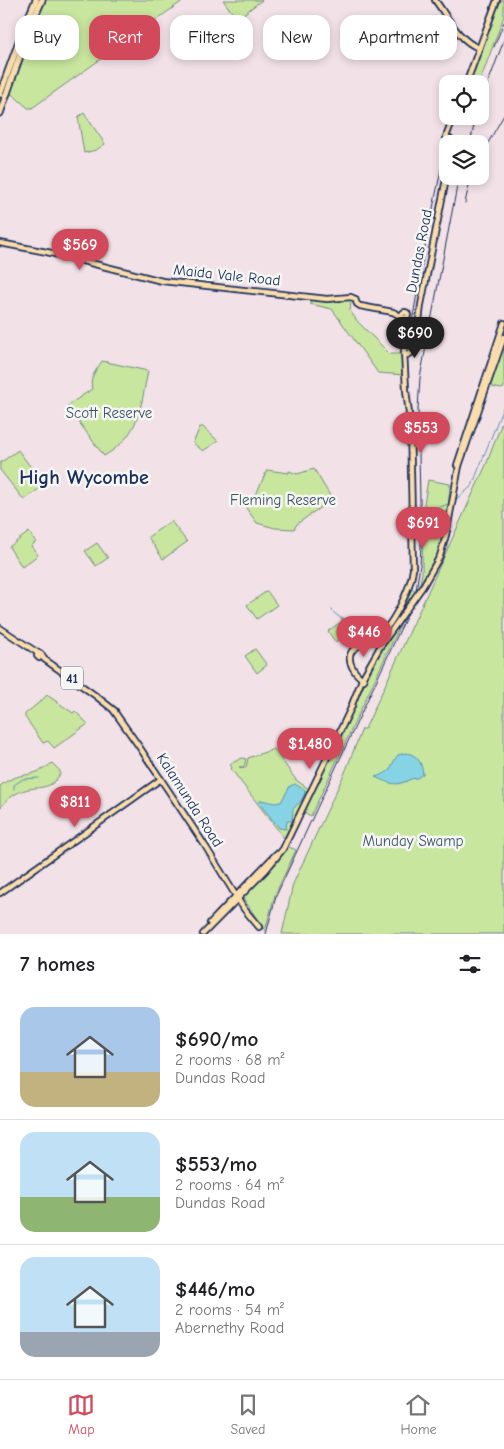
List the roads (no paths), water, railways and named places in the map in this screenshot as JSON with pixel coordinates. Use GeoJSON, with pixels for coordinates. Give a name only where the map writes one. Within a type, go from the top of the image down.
{"type":"FeatureCollection","features":[{"type":"Feature","properties":{"kind":"highway"},"geometry":{"type":"LineString","coordinates":[[0,94],[36,0]]}},
{"type":"Feature","properties":{"kind":"highway"},"geometry":{"type":"LineString","coordinates":[[0,113],[30,27],[42,0]]}},
{"type":"Feature","properties":{"kind":"main road"},"geometry":{"type":"LineString","coordinates":[[435,0],[462,36],[471,44],[479,47]]}},
{"type":"Feature","properties":{"kind":"main road"},"geometry":{"type":"LineString","coordinates":[[469,75],[497,0]]}},
{"type":"Feature","properties":{"kind":"main road","name":"Dundas Road"},"geometry":{"type":"LineString","coordinates":[[407,353],[416,348],[421,305],[445,185]]}},
{"type":"Feature","properties":{"kind":"main road","name":"Maida Vale Road"},"geometry":{"type":"LineString","coordinates":[[0,243],[172,282],[334,299],[352,297],[358,304],[404,316],[406,325]]}},
{"type":"Feature","properties":{"kind":"main road","name":"Maida Vale Road"},"geometry":{"type":"LineString","coordinates":[[323,298],[354,295],[365,306]]}},
{"type":"Feature","properties":{"kind":"main road"},"geometry":{"type":"LineString","coordinates":[[449,516],[458,458],[504,323]]}},
{"type":"Feature","properties":{"kind":"main road","name":"Dundas Road"},"geometry":{"type":"LineString","coordinates":[[362,678],[350,663],[351,652],[375,640],[385,630],[407,590],[412,575],[410,422],[405,373],[407,353],[406,325]]}},
{"type":"Feature","properties":{"kind":"main road"},"geometry":{"type":"LineString","coordinates":[[351,707],[362,678],[382,644],[431,574],[444,543],[459,466],[504,337]]}},
{"type":"Feature","properties":{"kind":"main road","name":"Kalamunda Road"},"geometry":{"type":"LineString","coordinates":[[0,629],[102,702]]}},
{"type":"Feature","properties":{"kind":"main road","name":"Kalamunda Road"},"geometry":{"type":"LineString","coordinates":[[39,656],[117,713],[138,745]]}},
{"type":"Feature","properties":{"kind":"main road"},"geometry":{"type":"LineString","coordinates":[[52,664],[61,673]]}},
{"type":"Feature","properties":{"kind":"main road"},"geometry":{"type":"LineString","coordinates":[[203,934],[228,904],[274,861],[286,841],[351,707],[362,678]]}},
{"type":"Feature","properties":{"kind":"main road"},"geometry":{"type":"LineString","coordinates":[[73,679],[82,689]]}},
{"type":"Feature","properties":{"kind":"main road","name":"Kalamunda Road"},"geometry":{"type":"LineString","coordinates":[[114,711],[260,929],[251,919],[237,896]]}},
{"type":"Feature","properties":{"kind":"main road"},"geometry":{"type":"LineString","coordinates":[[122,728],[129,732]]}},
{"type":"Feature","properties":{"kind":"main road"},"geometry":{"type":"LineString","coordinates":[[0,893],[161,779]]}},
{"type":"Feature","properties":{"kind":"main road"},"geometry":{"type":"LineString","coordinates":[[203,934],[237,896]]}},
{"type":"Feature","properties":{"kind":"water"},"geometry":{"type":"Polygon","coordinates":[[[406,753],[413,755],[418,760],[423,774],[398,784],[375,777],[386,773],[398,755],[406,753]]]}},
{"type":"Feature","properties":{"kind":"water"},"geometry":{"type":"Polygon","coordinates":[[[295,784],[306,791],[301,801],[293,809],[292,821],[287,821],[286,829],[279,828],[259,803],[261,800],[275,803],[281,802],[290,786],[295,784]]]}},
{"type":"Feature","properties":{"kind":"waterway"},"geometry":{"type":"LineString","coordinates":[[454,501],[472,486],[504,405]]}},
{"type":"Feature","properties":{"kind":"waterway"},"geometry":{"type":"LineString","coordinates":[[423,510],[451,503]]}},
{"type":"Feature","properties":{"kind":"waterway"},"geometry":{"type":"LineString","coordinates":[[332,610],[367,639]]}},
{"type":"Feature","properties":{"kind":"waterway"},"geometry":{"type":"LineString","coordinates":[[14,789],[14,785],[23,779],[39,778]]}},
{"type":"Feature","properties":{"kind":"railway"},"geometry":{"type":"LineString","coordinates":[[494,47],[504,22]]}},
{"type":"Feature","properties":{"kind":"railway"},"geometry":{"type":"LineString","coordinates":[[489,81],[504,40]]}},
{"type":"Feature","properties":{"kind":"railway"},"geometry":{"type":"LineString","coordinates":[[489,141],[504,115]]}},
{"type":"Feature","properties":{"kind":"railway"},"geometry":{"type":"LineString","coordinates":[[472,135],[474,125]]}},
{"type":"Feature","properties":{"kind":"railway"},"geometry":{"type":"LineString","coordinates":[[409,340],[439,179]]}},
{"type":"Feature","properties":{"kind":"railway"},"geometry":{"type":"LineString","coordinates":[[416,590],[421,545],[418,408],[420,378],[457,185]]}},
{"type":"Feature","properties":{"kind":"railway"},"geometry":{"type":"LineString","coordinates":[[465,203],[469,185]]}},
{"type":"Feature","properties":{"kind":"railway"},"geometry":{"type":"LineString","coordinates":[[266,934],[276,896],[407,615]]}},
{"type":"Feature","properties":{"kind":"district","name":"High Wycombe"},"geometry":{"type":"Point","coordinates":[84,477]}},
{"type":"Feature","properties":{"kind":"park label","name":"Scott Reserve"},"geometry":{"type":"Point","coordinates":[109,413]}},
{"type":"Feature","properties":{"kind":"park label","name":"Fleming Reserve"},"geometry":{"type":"Point","coordinates":[283,500]}},
{"type":"Feature","properties":{"kind":"park label","name":"Munday Swamp"},"geometry":{"type":"Point","coordinates":[413,841]}}]}
